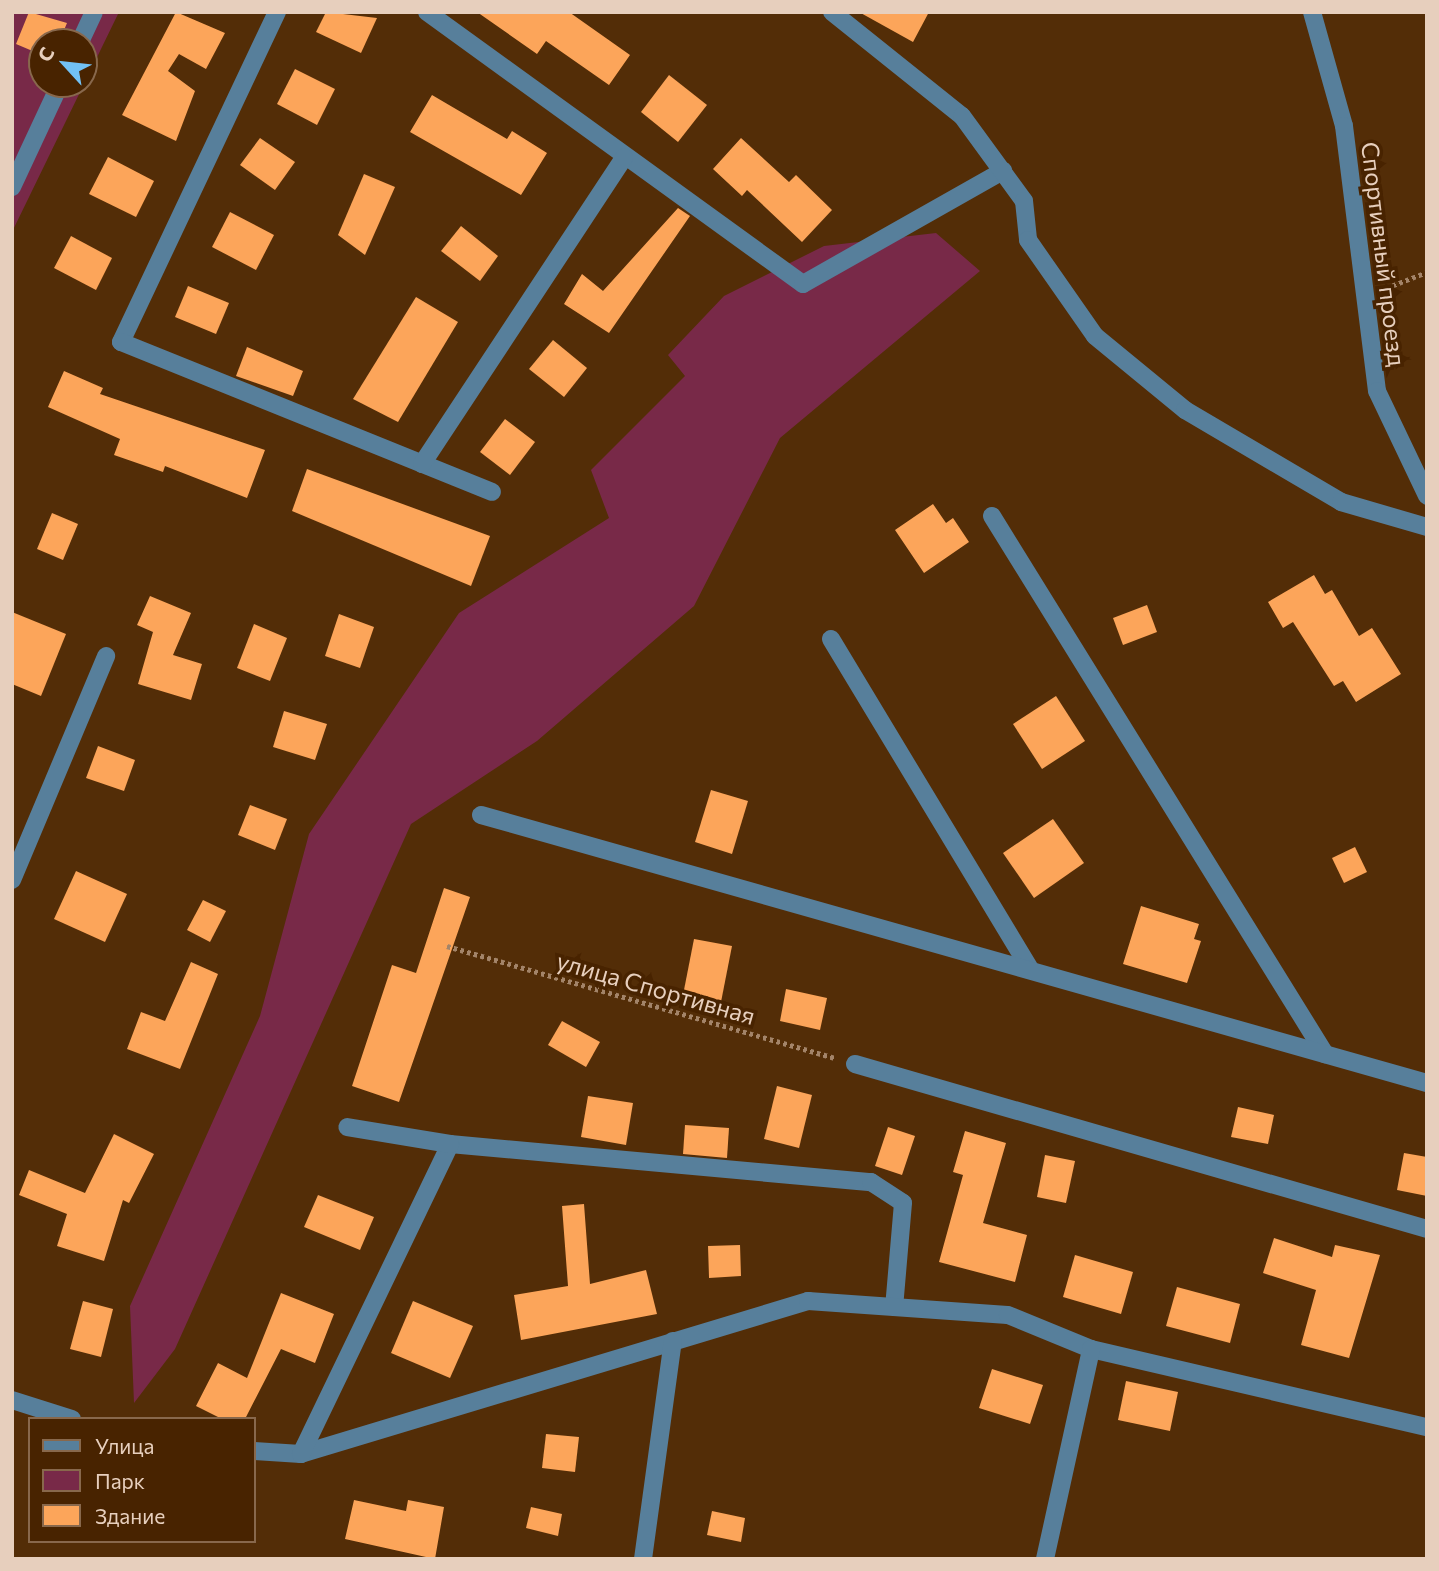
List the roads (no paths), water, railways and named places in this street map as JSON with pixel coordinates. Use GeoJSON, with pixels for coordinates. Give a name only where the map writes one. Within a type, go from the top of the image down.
{"type":"FeatureCollection","features":[{"type":"Feature","properties":{"kind":"street"},"geometry":{"type":"LineString","coordinates":[[87,28],[94,12]]}},
{"type":"Feature","properties":{"kind":"street"},"geometry":{"type":"LineString","coordinates":[[277,12],[121,342],[492,492]]}},
{"type":"Feature","properties":{"kind":"street"},"geometry":{"type":"LineString","coordinates":[[427,12],[624,158],[803,284],[1003,171]]}},
{"type":"Feature","properties":{"kind":"street"},"geometry":{"type":"LineString","coordinates":[[832,12],[962,116],[1024,201],[1028,240],[1095,336],[1185,410],[1341,502],[1427,527]]}},
{"type":"Feature","properties":{"kind":"street","name":"Спортивный проезд"},"geometry":{"type":"LineString","coordinates":[[1312,12],[1344,126],[1363,298],[1377,391],[1427,496]]}},
{"type":"Feature","properties":{"kind":"street"},"geometry":{"type":"LineString","coordinates":[[12,187],[53,98]]}},
{"type":"Feature","properties":{"kind":"street"},"geometry":{"type":"LineString","coordinates":[[422,464],[624,158]]}},
{"type":"Feature","properties":{"kind":"street"},"geometry":{"type":"LineString","coordinates":[[992,516],[1325,1054]]}},
{"type":"Feature","properties":{"kind":"street"},"geometry":{"type":"LineString","coordinates":[[831,639],[1030,969]]}},
{"type":"Feature","properties":{"kind":"street"},"geometry":{"type":"LineString","coordinates":[[12,880],[106,656]]}},
{"type":"Feature","properties":{"kind":"street"},"geometry":{"type":"LineString","coordinates":[[481,815],[1427,1083]]}},
{"type":"Feature","properties":{"kind":"street"},"geometry":{"type":"LineString","coordinates":[[855,1064],[1427,1229]]}},
{"type":"Feature","properties":{"kind":"street"},"geometry":{"type":"LineString","coordinates":[[347,1127],[450,1144],[871,1182],[903,1203],[894,1307]]}},
{"type":"Feature","properties":{"kind":"street"},"geometry":{"type":"LineString","coordinates":[[301,1454],[450,1144]]}},
{"type":"Feature","properties":{"kind":"street"},"geometry":{"type":"LineString","coordinates":[[256,1451],[301,1454],[808,1301],[1007,1315],[1091,1349],[1427,1427]]}},
{"type":"Feature","properties":{"kind":"street"},"geometry":{"type":"LineString","coordinates":[[643,1559],[673,1341]]}},
{"type":"Feature","properties":{"kind":"street"},"geometry":{"type":"LineString","coordinates":[[1045,1559],[1091,1349]]}},
{"type":"Feature","properties":{"kind":"street"},"geometry":{"type":"LineString","coordinates":[[12,1400],[66,1417]]}}]}
